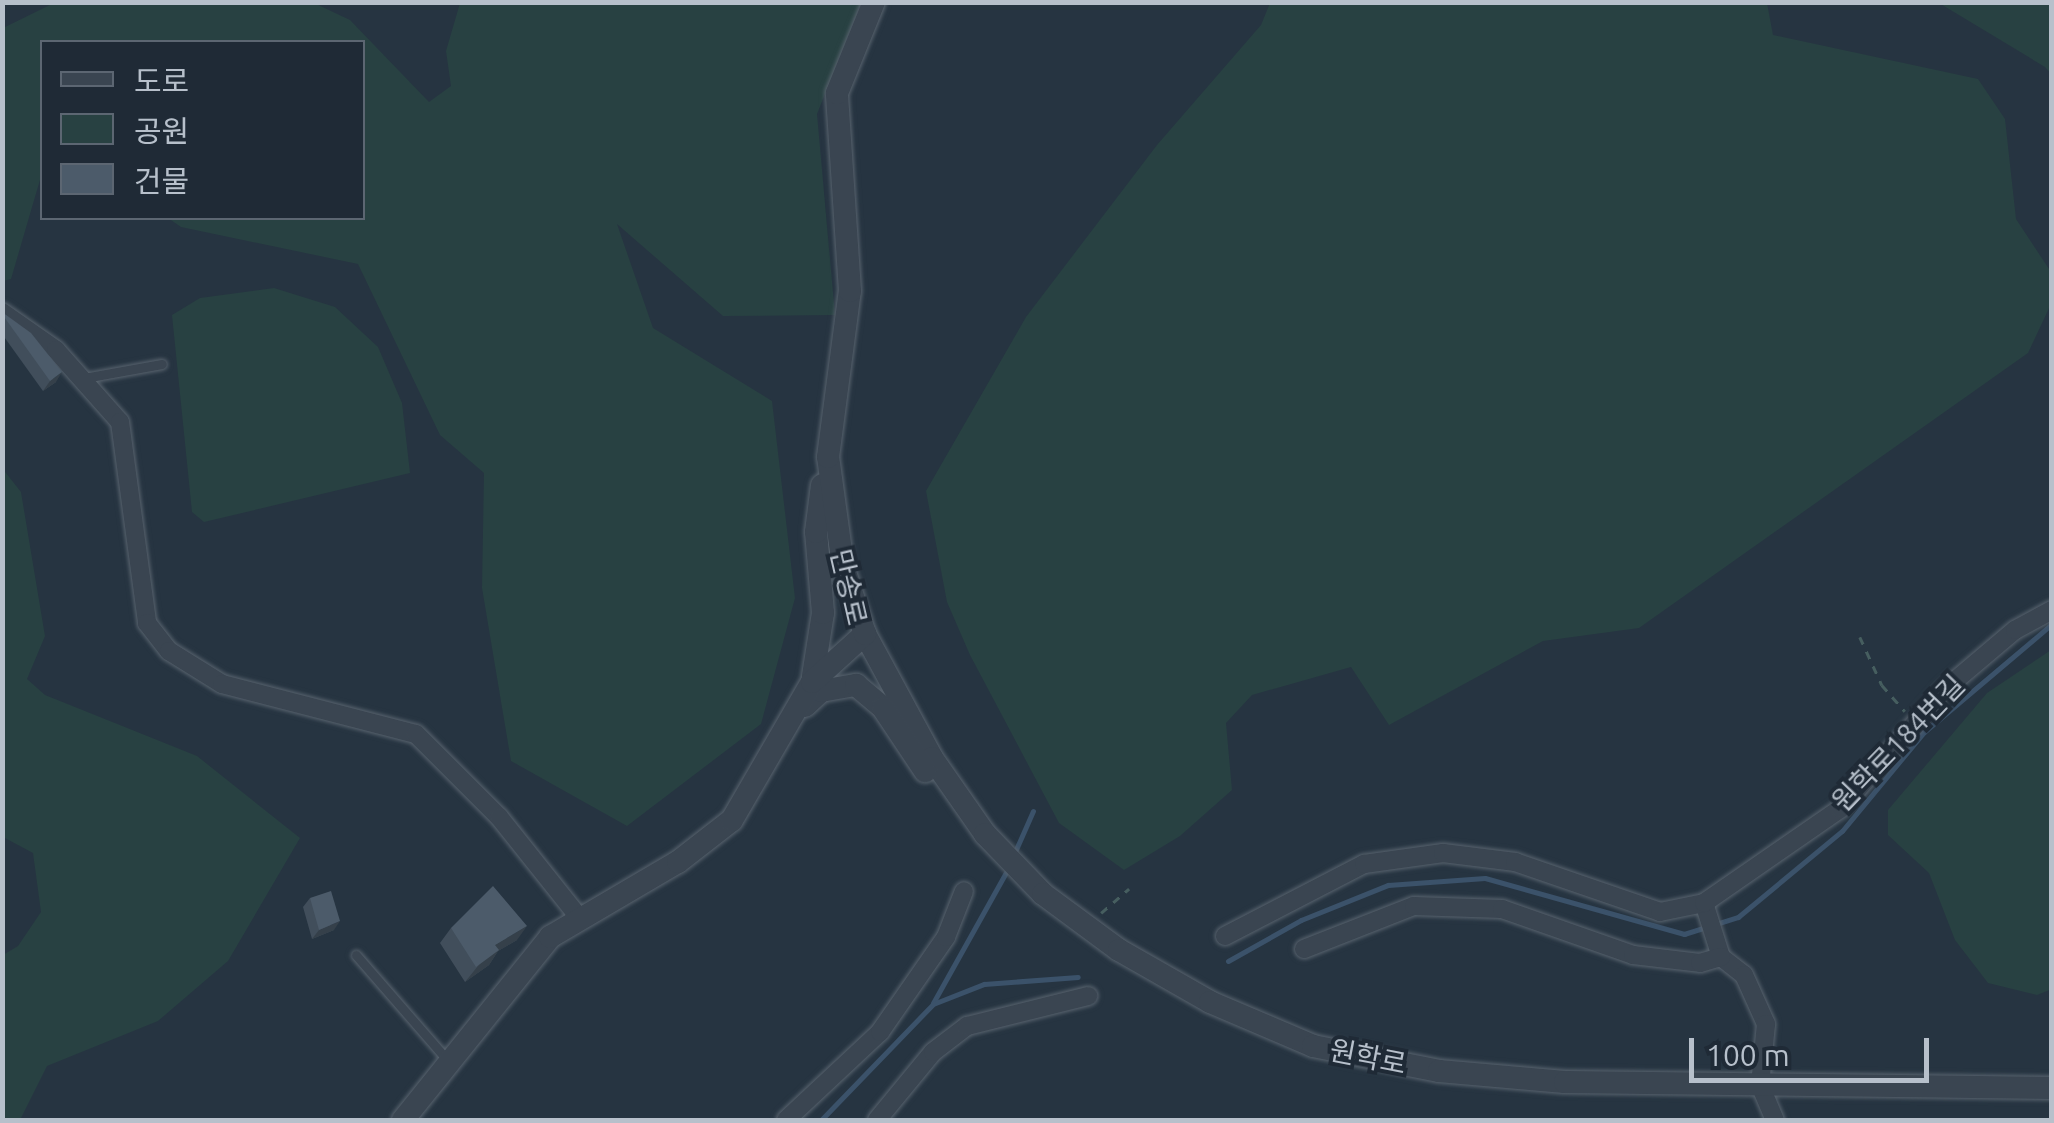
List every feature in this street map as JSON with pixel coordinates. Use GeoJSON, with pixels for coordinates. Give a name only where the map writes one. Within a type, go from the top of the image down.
{"type":"FeatureCollection","features":[{"type":"Feature","properties":{"kind":"street","name":"만송로"},"geometry":{"type":"LineString","coordinates":[[403,1120],[451,1065],[535,952],[578,916],[678,862],[732,820],[812,682],[865,634],[843,566],[828,457],[850,291],[837,92],[874,2]]}},
{"type":"Feature","properties":{"kind":"street"},"geometry":{"type":"LineString","coordinates":[[2,312],[56,350],[120,422],[147,623],[169,652],[222,684],[416,734],[499,816],[578,916]]}},
{"type":"Feature","properties":{"kind":"street"},"geometry":{"type":"LineString","coordinates":[[812,682],[823,613],[817,510],[828,457]]}},
{"type":"Feature","properties":{"kind":"street","name":"원학로184번길"},"geometry":{"type":"LineString","coordinates":[[1706,909],[1840,810],[1913,720],[2015,630],[2052,610]]}},
{"type":"Feature","properties":{"kind":"street","name":"원학로"},"geometry":{"type":"LineString","coordinates":[[865,634],[966,807],[985,834],[1043,894],[1085,927],[1210,1002],[1313,1046],[1438,1072],[1565,1082],[2052,1088]]}},
{"type":"Feature","properties":{"kind":"street"},"geometry":{"type":"LineString","coordinates":[[795,714],[822,691],[856,685],[883,708],[920,766],[966,807]]}},
{"type":"Feature","properties":{"kind":"street"},"geometry":{"type":"LineString","coordinates":[[1225,936],[1364,864],[1443,852],[1515,862],[1660,912],[1706,909],[1719,951],[1744,975],[1766,1024],[1760,1085],[1775,1120]]}},
{"type":"Feature","properties":{"kind":"street"},"geometry":{"type":"LineString","coordinates":[[786,1120],[880,1032],[946,937],[964,891]]}},
{"type":"Feature","properties":{"kind":"street"},"geometry":{"type":"LineString","coordinates":[[1304,949],[1414,906],[1502,909],[1633,955],[1700,963],[1719,951]]}},
{"type":"Feature","properties":{"kind":"street"},"geometry":{"type":"LineString","coordinates":[[877,1120],[933,1052],[966,1026],[1088,996]]}},
{"type":"Feature","properties":{"kind":"lane"},"geometry":{"type":"LineString","coordinates":[[81,378],[162,364]]}},
{"type":"Feature","properties":{"kind":"lane"},"geometry":{"type":"LineString","coordinates":[[356,954],[451,1065]]}},
{"type":"Feature","properties":{"kind":"path"},"geometry":{"type":"LineString","coordinates":[[1860,637],[1882,685],[1913,720]]}},
{"type":"Feature","properties":{"kind":"path"},"geometry":{"type":"LineString","coordinates":[[1085,927],[1129,888]]}},
{"type":"Feature","properties":{"kind":"green space"},"geometry":{"type":"Polygon","coordinates":[[[54,3],[314,3],[350,20],[429,102],[451,86],[446,51],[460,3],[861,3],[817,114],[835,315],[723,316],[617,224],[653,328],[772,401],[795,598],[761,724],[627,826],[511,761],[482,588],[484,473],[440,435],[358,264],[181,227],[171,220],[365,220],[365,40],[40,40],[40,180],[11,279],[3,281],[3,28],[54,3]]]}},
{"type":"Feature","properties":{"kind":"green space"},"geometry":{"type":"Polygon","coordinates":[[[1270,3],[1767,3],[1773,35],[1978,79],[2005,119],[2016,219],[2051,272],[2051,304],[2028,353],[1639,628],[1543,641],[1389,725],[1351,667],[1252,695],[1226,723],[1232,790],[1180,836],[1124,870],[1059,823],[970,655],[947,602],[926,491],[1026,317],[1157,145],[1261,25],[1270,3]]]}},
{"type":"Feature","properties":{"kind":"green space"},"geometry":{"type":"Polygon","coordinates":[[[1939,3],[2051,3],[2051,74],[2045,67],[1939,3]]]}},
{"type":"Feature","properties":{"kind":"green space"},"geometry":{"type":"Polygon","coordinates":[[[274,288],[335,307],[378,347],[402,403],[410,473],[204,522],[192,512],[172,315],[200,298],[274,288]]]}},
{"type":"Feature","properties":{"kind":"green space"},"geometry":{"type":"Polygon","coordinates":[[[2,468],[21,492],[45,636],[27,679],[45,695],[197,756],[300,838],[228,961],[158,1021],[47,1066],[20,1120],[3,1120],[3,955],[18,946],[41,912],[33,853],[3,837],[2,468]]]}},
{"type":"Feature","properties":{"kind":"green space"},"geometry":{"type":"Polygon","coordinates":[[[2051,650],[2052,989],[2037,995],[1988,983],[1955,940],[1929,873],[1888,835],[1888,810],[1987,693],[2051,650]]]}},
{"type":"Feature","properties":{"kind":"building"},"geometry":{"type":"Polygon","coordinates":[[[2,312],[31,333],[62,372],[50,381],[2,312]]]}},
{"type":"Feature","properties":{"kind":"building"},"geometry":{"type":"Polygon","coordinates":[[[493,886],[527,926],[495,945],[499,950],[476,967],[451,928],[493,886]]]}},
{"type":"Feature","properties":{"kind":"building"},"geometry":{"type":"Polygon","coordinates":[[[331,891],[340,921],[319,930],[310,898],[331,891]]]}},
{"type":"Feature","properties":{"kind":"waterway"},"geometry":{"type":"LineString","coordinates":[[1228,961],[1301,920],[1388,885],[1485,878],[1684,934],[1738,917],[1842,831],[1924,732],[2052,624]]}},
{"type":"Feature","properties":{"kind":"waterway"},"geometry":{"type":"LineString","coordinates":[[1014,854],[1033,811]]}},
{"type":"Feature","properties":{"kind":"waterway"},"geometry":{"type":"LineString","coordinates":[[933,1003],[1008,869]]}},
{"type":"Feature","properties":{"kind":"waterway"},"geometry":{"type":"LineString","coordinates":[[821,1120],[933,1004],[984,984],[1078,977]]}}]}
